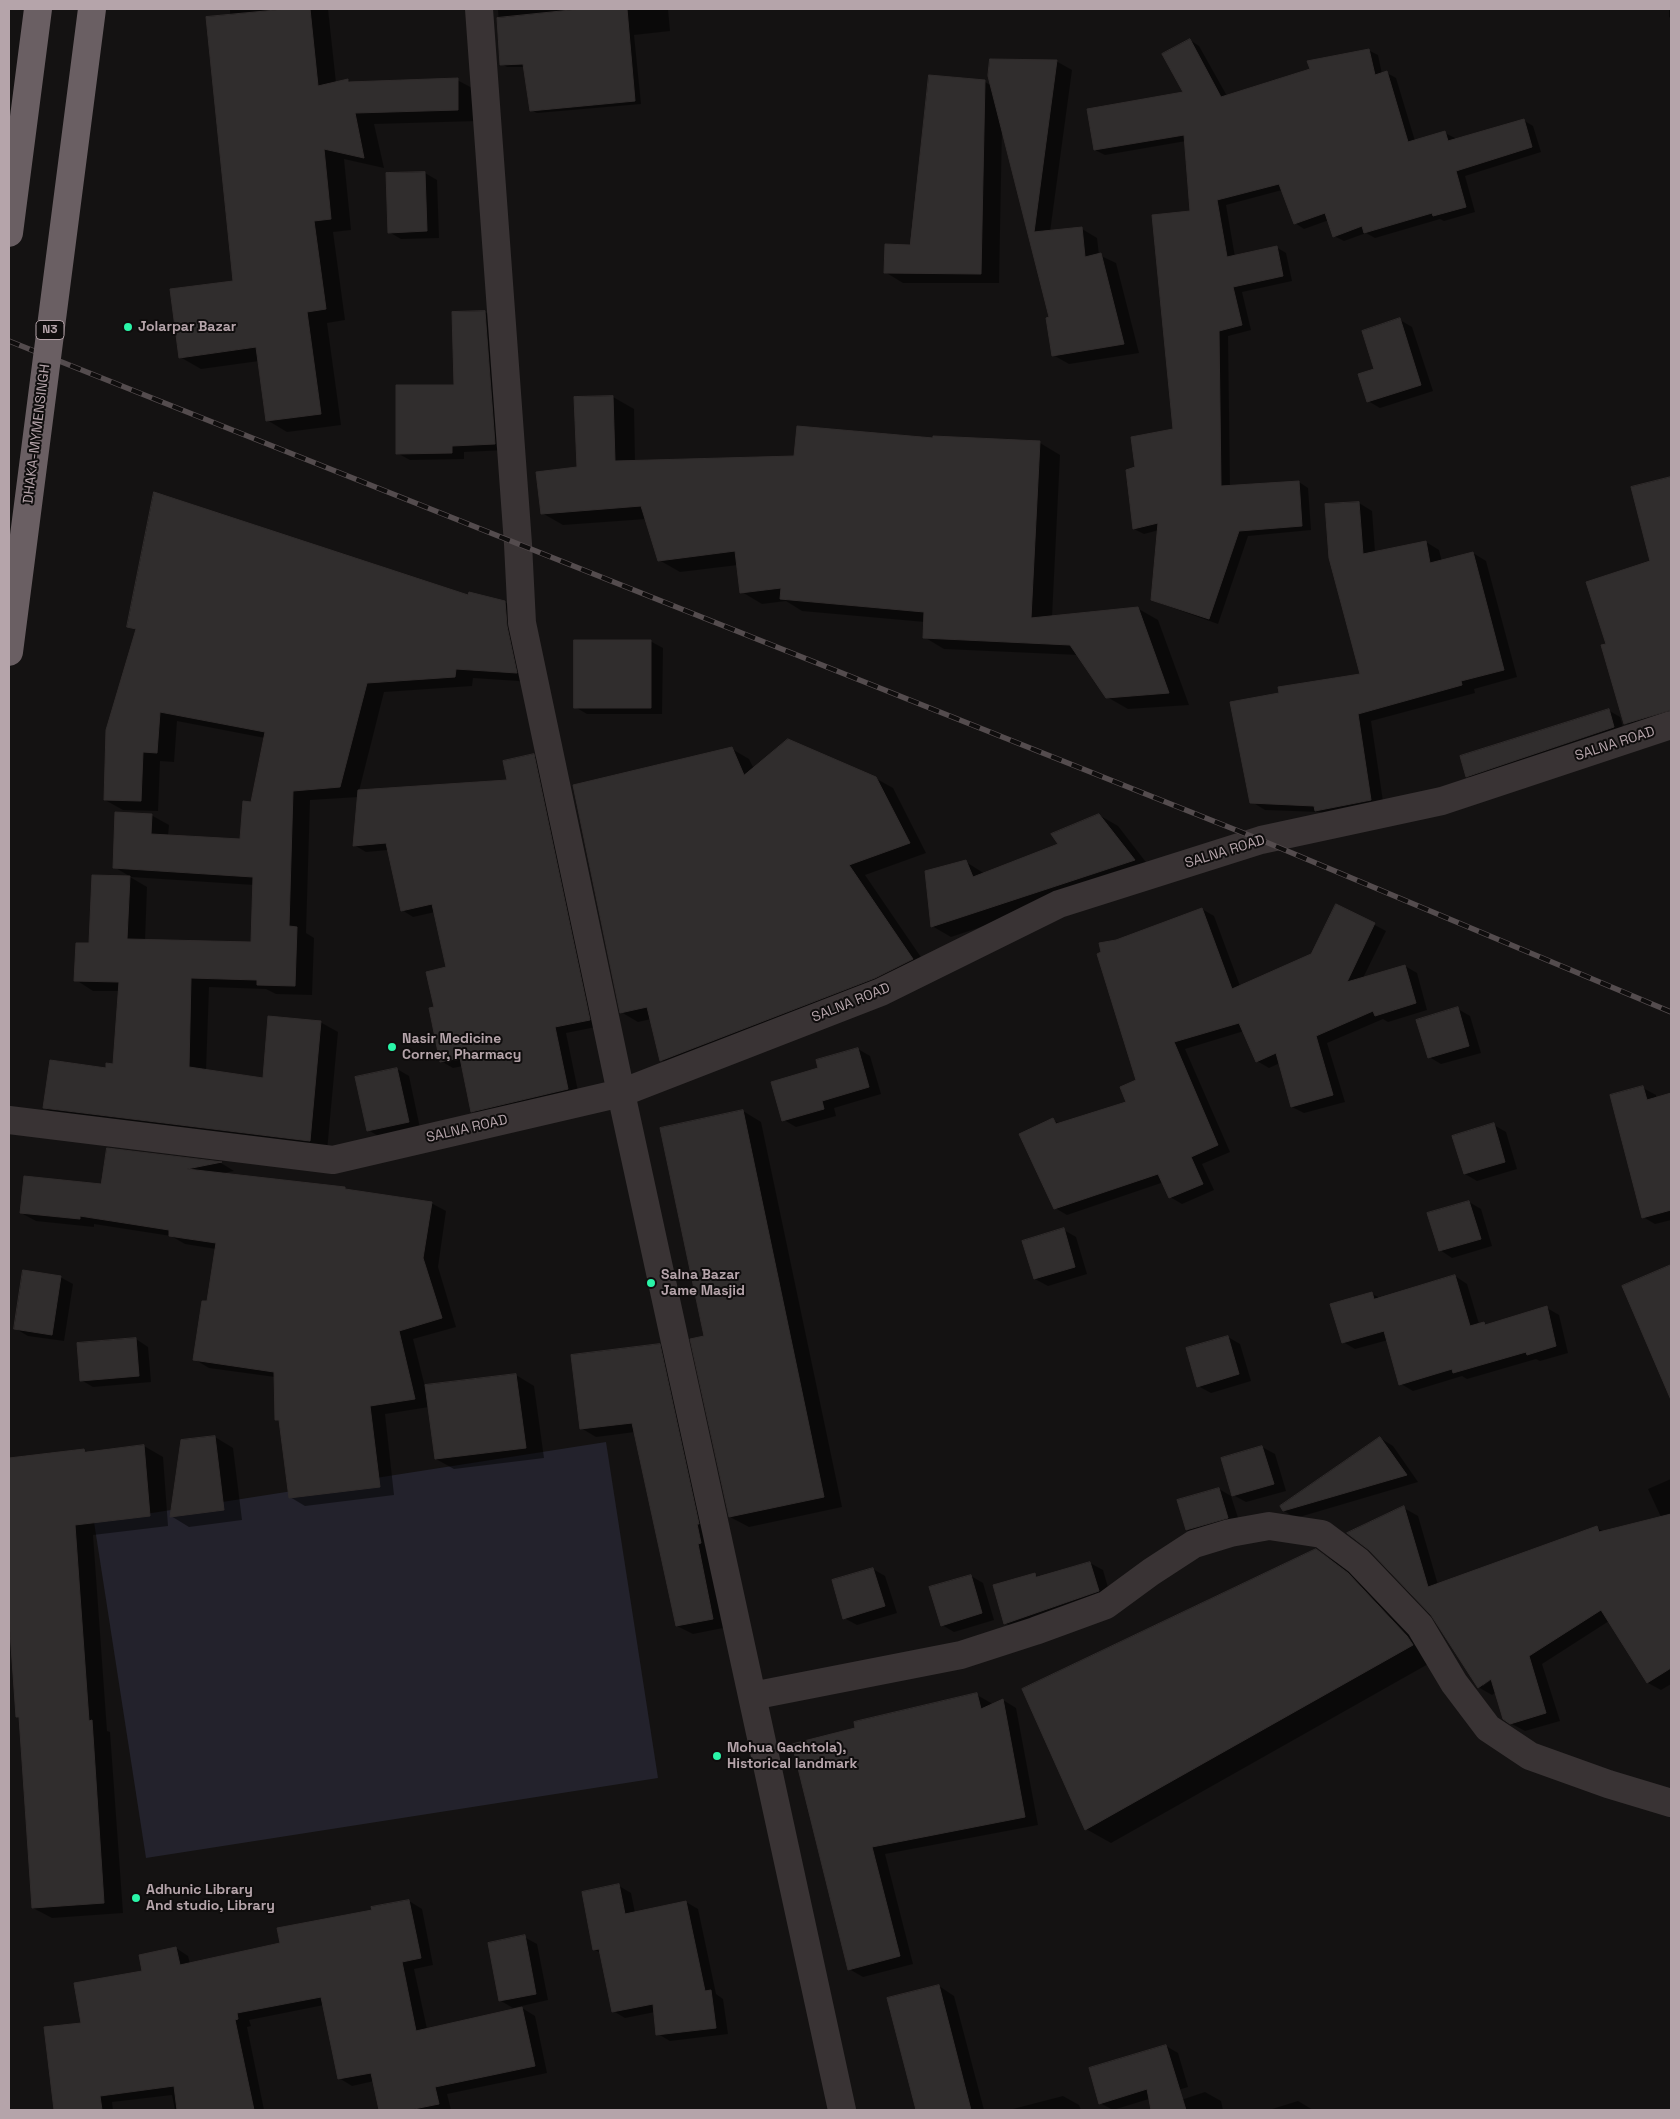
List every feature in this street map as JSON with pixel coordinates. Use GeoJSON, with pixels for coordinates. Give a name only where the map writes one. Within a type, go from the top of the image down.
{"type":"FeatureCollection","features":[{"type":"Feature","properties":{"kind":"highway"},"geometry":{"type":"LineString","coordinates":[[9,233],[38,9]]}},
{"type":"Feature","properties":{"kind":"highway","name":"DHAKA-MYMENSINGH"},"geometry":{"type":"LineString","coordinates":[[9,652],[92,9]]}},
{"type":"Feature","properties":{"kind":"street"},"geometry":{"type":"LineString","coordinates":[[480,9],[522,623],[621,1093],[842,2110]]}},
{"type":"Feature","properties":{"kind":"street","name":"SALNA ROAD"},"geometry":{"type":"LineString","coordinates":[[9,1120],[333,1160],[621,1093],[881,992],[1059,904],[1261,840],[1442,801],[1671,725]]}},
{"type":"Feature","properties":{"kind":"street"},"geometry":{"type":"LineString","coordinates":[[752,1696],[961,1655],[1035,1631],[1106,1605],[1194,1544],[1230,1533],[1269,1526],[1322,1534],[1358,1561],[1420,1626],[1454,1683],[1488,1728],[1530,1756],[1608,1784],[1671,1803]]}},
{"type":"Feature","properties":{"kind":"shaded area"},"geometry":{"type":"Polygon","coordinates":[[[606,1442],[658,1778],[146,1858],[94,1522],[606,1442]]]}},
{"type":"Feature","properties":{"kind":"building"},"geometry":{"type":"Polygon","coordinates":[[[287,9],[310,9],[318,86],[348,79],[348,82],[458,78],[458,110],[355,113],[364,158],[324,149],[331,219],[314,221],[326,309],[307,312],[321,414],[266,421],[256,347],[179,358],[170,289],[233,281],[206,17],[287,9]]]}},
{"type":"Feature","properties":{"kind":"building"},"geometry":{"type":"Polygon","coordinates":[[[581,9],[627,9],[635,101],[530,111],[523,64],[500,65],[497,18],[581,9]]]}},
{"type":"Feature","properties":{"kind":"building"},"geometry":{"type":"Polygon","coordinates":[[[1190,39],[1221,97],[1310,69],[1307,61],[1369,49],[1375,75],[1387,71],[1408,142],[1445,131],[1448,141],[1524,119],[1532,147],[1456,171],[1466,207],[1433,216],[1432,213],[1364,233],[1362,226],[1333,237],[1325,213],[1294,224],[1279,184],[1217,200],[1227,257],[1277,246],[1283,276],[1233,287],[1242,325],[1219,331],[1221,486],[1299,481],[1302,526],[1239,531],[1209,619],[1151,600],[1158,523],[1133,529],[1126,470],[1135,467],[1131,437],[1173,429],[1152,215],[1190,211],[1184,135],[1094,150],[1087,109],[1183,92],[1162,54],[1190,39]]]}},
{"type":"Feature","properties":{"kind":"building"},"geometry":{"type":"Polygon","coordinates":[[[990,59],[1057,60],[1034,232],[1082,227],[1085,257],[1101,253],[1124,344],[1052,356],[1046,318],[1049,317],[988,76],[990,59]]]}},
{"type":"Feature","properties":{"kind":"building"},"geometry":{"type":"Polygon","coordinates":[[[929,75],[985,80],[981,274],[884,273],[885,244],[910,245],[929,75]]]}},
{"type":"Feature","properties":{"kind":"building"},"geometry":{"type":"Polygon","coordinates":[[[425,172],[427,231],[388,233],[386,173],[425,172]]]}},
{"type":"Feature","properties":{"kind":"building"},"geometry":{"type":"Polygon","coordinates":[[[485,311],[495,444],[452,446],[452,453],[396,454],[396,385],[454,385],[452,312],[485,311]]]}},
{"type":"Feature","properties":{"kind":"building"},"geometry":{"type":"Polygon","coordinates":[[[1400,318],[1421,385],[1367,402],[1358,374],[1374,369],[1362,331],[1400,318]]]}},
{"type":"Feature","properties":{"kind":"building"},"geometry":{"type":"Polygon","coordinates":[[[613,396],[615,461],[794,456],[797,426],[933,438],[933,436],[1040,441],[1031,618],[1138,607],[1169,693],[1106,698],[1070,645],[923,638],[924,612],[780,599],[781,588],[740,593],[735,551],[658,561],[641,506],[541,514],[536,472],[577,467],[574,397],[613,396]]]}},
{"type":"Feature","properties":{"kind":"building"},"geometry":{"type":"Polygon","coordinates":[[[1671,477],[1671,710],[1624,724],[1601,645],[1606,644],[1586,582],[1650,561],[1631,487],[1671,477]]]}},
{"type":"Feature","properties":{"kind":"building"},"geometry":{"type":"Polygon","coordinates":[[[154,492],[468,595],[469,592],[505,601],[507,626],[517,673],[456,669],[455,677],[367,683],[340,787],[293,791],[289,926],[297,927],[295,986],[257,985],[257,980],[191,978],[189,1067],[263,1078],[268,1016],[321,1021],[310,1141],[43,1108],[50,1060],[106,1068],[106,1063],[113,1064],[119,982],[74,981],[76,943],[89,943],[92,875],[130,876],[127,939],[251,942],[253,877],[113,868],[115,812],[152,814],[151,834],[240,839],[243,801],[251,802],[265,732],[160,712],[157,753],[143,752],[141,801],[104,800],[106,730],[136,629],[127,627],[154,492]]]}},
{"type":"Feature","properties":{"kind":"building"},"geometry":{"type":"Polygon","coordinates":[[[1359,502],[1363,554],[1426,541],[1430,563],[1473,552],[1504,670],[1461,681],[1462,685],[1358,714],[1371,800],[1315,811],[1314,806],[1250,803],[1230,702],[1279,693],[1278,687],[1360,674],[1329,558],[1325,504],[1359,502]]]}},
{"type":"Feature","properties":{"kind":"building"},"geometry":{"type":"Polygon","coordinates":[[[574,640],[651,640],[651,708],[574,708],[574,640]]]}},
{"type":"Feature","properties":{"kind":"building"},"geometry":{"type":"Polygon","coordinates":[[[1609,709],[1614,727],[1466,777],[1460,756],[1609,709]]]}},
{"type":"Feature","properties":{"kind":"building"},"geometry":{"type":"Polygon","coordinates":[[[788,739],[876,777],[910,843],[849,865],[913,959],[875,978],[660,1061],[647,1007],[620,1013],[573,785],[732,747],[744,775],[788,739]]]}},
{"type":"Feature","properties":{"kind":"building"},"geometry":{"type":"Polygon","coordinates":[[[534,754],[590,1020],[555,1027],[568,1089],[471,1112],[460,1058],[440,1062],[429,1008],[434,1007],[426,972],[446,967],[432,904],[401,911],[386,843],[353,846],[358,790],[507,780],[503,761],[534,754]]]}},
{"type":"Feature","properties":{"kind":"building"},"geometry":{"type":"Polygon","coordinates":[[[1099,814],[1135,860],[931,927],[925,871],[966,860],[973,877],[1058,844],[1051,834],[1099,814]]]}},
{"type":"Feature","properties":{"kind":"building"},"geometry":{"type":"Polygon","coordinates":[[[1336,904],[1375,923],[1347,982],[1405,965],[1416,1003],[1375,1016],[1373,1011],[1316,1036],[1333,1095],[1291,1107],[1276,1053],[1256,1062],[1239,1023],[1174,1042],[1218,1145],[1191,1157],[1203,1184],[1169,1198],[1158,1174],[1054,1209],[1019,1134],[1053,1118],[1056,1124],[1126,1102],[1120,1087],[1136,1080],[1097,954],[1101,952],[1099,943],[1116,940],[1202,908],[1232,989],[1311,954],[1336,904]]]}},
{"type":"Feature","properties":{"kind":"building"},"geometry":{"type":"Polygon","coordinates":[[[1458,1007],[1469,1046],[1428,1058],[1416,1020],[1458,1007]]]}},
{"type":"Feature","properties":{"kind":"building"},"geometry":{"type":"Polygon","coordinates":[[[858,1048],[869,1087],[822,1101],[824,1109],[782,1121],[771,1082],[818,1068],[816,1060],[858,1048]]]}},
{"type":"Feature","properties":{"kind":"building"},"geometry":{"type":"Polygon","coordinates":[[[397,1068],[409,1122],[367,1131],[355,1077],[397,1068]]]}},
{"type":"Feature","properties":{"kind":"building"},"geometry":{"type":"Polygon","coordinates":[[[1643,1086],[1647,1100],[1671,1093],[1671,1210],[1642,1218],[1610,1095],[1643,1086]]]}},
{"type":"Feature","properties":{"kind":"building"},"geometry":{"type":"Polygon","coordinates":[[[743,1110],[824,1497],[729,1517],[690,1339],[704,1336],[660,1128],[743,1110]]]}},
{"type":"Feature","properties":{"kind":"building"},"geometry":{"type":"Polygon","coordinates":[[[1494,1123],[1505,1162],[1464,1174],[1452,1136],[1494,1123]]]}},
{"type":"Feature","properties":{"kind":"building"},"geometry":{"type":"Polygon","coordinates":[[[107,1148],[222,1162],[187,1169],[345,1187],[345,1189],[432,1202],[423,1258],[442,1318],[399,1331],[415,1399],[370,1406],[380,1487],[289,1498],[279,1420],[275,1420],[274,1372],[193,1360],[202,1301],[207,1301],[216,1243],[169,1236],[169,1230],[80,1216],[80,1219],[20,1213],[24,1176],[101,1184],[107,1148]]]}},
{"type":"Feature","properties":{"kind":"building"},"geometry":{"type":"Polygon","coordinates":[[[1469,1201],[1481,1239],[1439,1251],[1427,1213],[1469,1201]]]}},
{"type":"Feature","properties":{"kind":"building"},"geometry":{"type":"Polygon","coordinates":[[[1064,1228],[1075,1267],[1034,1279],[1022,1241],[1064,1228]]]}},
{"type":"Feature","properties":{"kind":"building"},"geometry":{"type":"Polygon","coordinates":[[[1671,1265],[1671,1400],[1622,1286],[1671,1265]]]}},
{"type":"Feature","properties":{"kind":"building"},"geometry":{"type":"Polygon","coordinates":[[[23,1270],[61,1276],[52,1335],[14,1329],[23,1270]]]}},
{"type":"Feature","properties":{"kind":"building"},"geometry":{"type":"Polygon","coordinates":[[[1455,1275],[1470,1326],[1484,1322],[1485,1325],[1547,1306],[1556,1346],[1527,1355],[1526,1352],[1453,1373],[1452,1369],[1399,1385],[1384,1331],[1342,1343],[1330,1304],[1372,1292],[1374,1299],[1455,1275]]]}},
{"type":"Feature","properties":{"kind":"building"},"geometry":{"type":"Polygon","coordinates":[[[1228,1336],[1239,1374],[1197,1387],[1186,1348],[1228,1336]]]}},
{"type":"Feature","properties":{"kind":"building"},"geometry":{"type":"Polygon","coordinates":[[[136,1338],[139,1376],[80,1381],[77,1343],[136,1338]]]}},
{"type":"Feature","properties":{"kind":"building"},"geometry":{"type":"Polygon","coordinates":[[[660,1344],[699,1524],[697,1524],[701,1543],[698,1544],[713,1619],[676,1626],[632,1423],[580,1429],[571,1355],[660,1344]]]}},
{"type":"Feature","properties":{"kind":"building"},"geometry":{"type":"Polygon","coordinates":[[[516,1374],[526,1448],[435,1459],[425,1385],[516,1374]]]}},
{"type":"Feature","properties":{"kind":"building"},"geometry":{"type":"Polygon","coordinates":[[[215,1436],[224,1510],[170,1517],[181,1440],[215,1436]]]}},
{"type":"Feature","properties":{"kind":"building"},"geometry":{"type":"Polygon","coordinates":[[[1380,1437],[1407,1475],[1283,1511],[1280,1506],[1380,1437]]]}},
{"type":"Feature","properties":{"kind":"building"},"geometry":{"type":"Polygon","coordinates":[[[144,1445],[150,1516],[75,1525],[89,1721],[92,1720],[104,1903],[32,1908],[19,1717],[16,1717],[9,1617],[9,1458],[84,1449],[85,1452],[144,1445]]]}},
{"type":"Feature","properties":{"kind":"building"},"geometry":{"type":"Polygon","coordinates":[[[1262,1446],[1274,1484],[1232,1496],[1221,1458],[1262,1446]]]}},
{"type":"Feature","properties":{"kind":"building"},"geometry":{"type":"Polygon","coordinates":[[[1219,1488],[1228,1518],[1186,1530],[1177,1500],[1219,1488]]]}},
{"type":"Feature","properties":{"kind":"building"},"geometry":{"type":"Polygon","coordinates":[[[1404,1506],[1428,1587],[1597,1526],[1599,1532],[1671,1514],[1671,1668],[1647,1683],[1601,1610],[1529,1656],[1546,1713],[1510,1724],[1503,1719],[1491,1679],[1478,1688],[1431,1615],[1369,1550],[1347,1533],[1404,1506]]]}},
{"type":"Feature","properties":{"kind":"building"},"geometry":{"type":"Polygon","coordinates":[[[1316,1549],[1348,1573],[1407,1636],[1413,1645],[1085,1830],[1022,1689],[1316,1549]]]}},
{"type":"Feature","properties":{"kind":"building"},"geometry":{"type":"Polygon","coordinates":[[[1090,1562],[1099,1591],[1004,1624],[993,1585],[1035,1573],[1036,1577],[1090,1562]]]}},
{"type":"Feature","properties":{"kind":"building"},"geometry":{"type":"Polygon","coordinates":[[[873,1568],[885,1606],[843,1619],[832,1580],[873,1568]]]}},
{"type":"Feature","properties":{"kind":"building"},"geometry":{"type":"Polygon","coordinates":[[[971,1575],[982,1613],[941,1626],[929,1587],[971,1575]]]}},
{"type":"Feature","properties":{"kind":"building"},"geometry":{"type":"Polygon","coordinates":[[[977,1693],[981,1709],[1003,1699],[1025,1817],[872,1847],[900,1956],[848,1970],[792,1744],[855,1728],[854,1722],[977,1693]]]}},
{"type":"Feature","properties":{"kind":"building"},"geometry":{"type":"Polygon","coordinates":[[[619,1884],[625,1914],[686,1901],[705,1991],[711,1990],[716,2028],[656,2035],[653,2004],[612,2012],[599,1949],[593,1950],[582,1892],[619,1884]]]}},
{"type":"Feature","properties":{"kind":"building"},"geometry":{"type":"Polygon","coordinates":[[[409,1900],[421,1958],[402,1962],[416,2031],[522,2007],[535,2066],[435,2087],[439,2104],[409,2110],[379,2110],[371,2073],[338,2079],[321,1997],[237,2013],[238,2019],[235,2020],[254,2110],[177,2110],[174,2086],[100,2096],[102,2110],[54,2110],[44,2027],[81,2023],[74,1983],[142,1971],[139,1955],[176,1947],[180,1965],[280,1943],[277,1928],[372,1910],[371,1907],[409,1900]]]}},
{"type":"Feature","properties":{"kind":"building"},"geometry":{"type":"Polygon","coordinates":[[[525,1935],[536,1994],[499,2001],[488,1943],[525,1935]]]}},
{"type":"Feature","properties":{"kind":"building"},"geometry":{"type":"Polygon","coordinates":[[[939,1985],[971,2110],[916,2110],[887,1998],[939,1985]]]}},
{"type":"Feature","properties":{"kind":"building"},"geometry":{"type":"Polygon","coordinates":[[[1166,2045],[1186,2110],[1151,2110],[1147,2089],[1099,2104],[1089,2068],[1166,2045]]]}},
{"type":"Feature","properties":{"kind":"railway"},"geometry":{"type":"LineString","coordinates":[[9,341],[1261,840],[1671,1012]]}},
{"type":"Feature","properties":{"kind":"place","name":"Jolarpar Bazar"},"geometry":{"type":"Point","coordinates":[128,327]}},
{"type":"Feature","properties":{"kind":"place","name":"Nasir Medicine Corner, Pharmacy"},"geometry":{"type":"Point","coordinates":[392,1047]}},
{"type":"Feature","properties":{"kind":"place","name":"Salna Bazar Jame Masjid"},"geometry":{"type":"Point","coordinates":[651,1283]}},
{"type":"Feature","properties":{"kind":"place","name":"Mohua Gachtola), Historical landmark"},"geometry":{"type":"Point","coordinates":[717,1756]}},
{"type":"Feature","properties":{"kind":"place","name":"Adhunic Library And studio, Library"},"geometry":{"type":"Point","coordinates":[136,1898]}}]}
